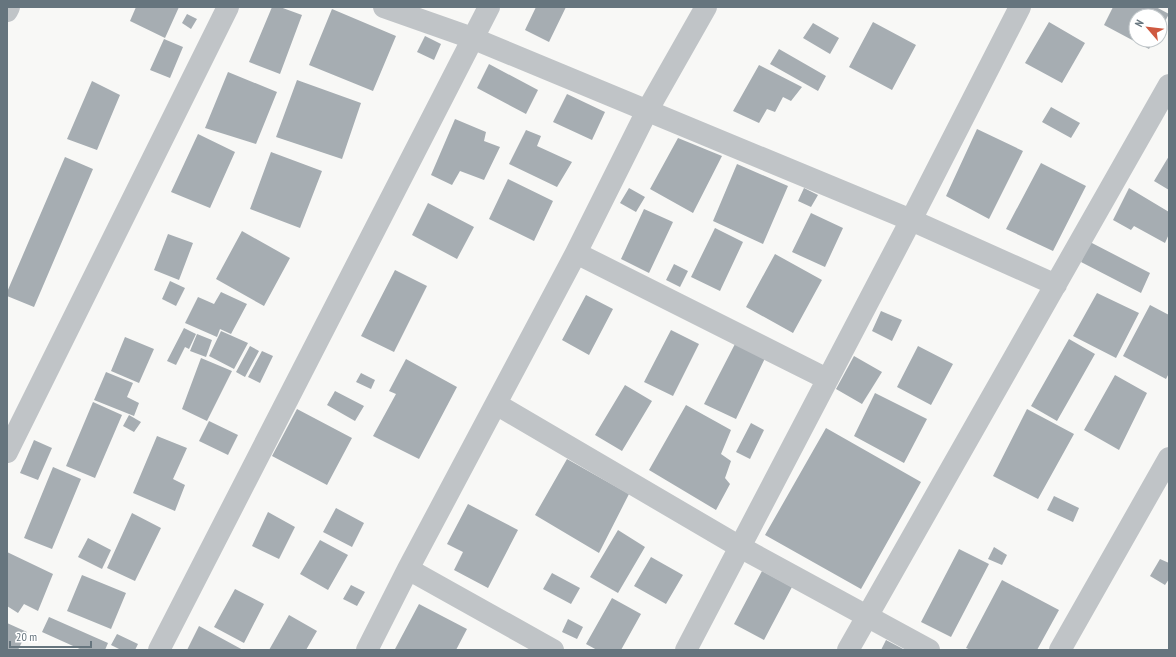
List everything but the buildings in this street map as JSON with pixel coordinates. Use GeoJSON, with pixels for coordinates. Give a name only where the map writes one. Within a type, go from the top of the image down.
{"type":"FeatureCollection","features":[{"type":"Feature","properties":{"kind":"street"},"geometry":{"type":"LineString","coordinates":[[7,11],[9,7]]}},
{"type":"Feature","properties":{"kind":"street"},"geometry":{"type":"LineString","coordinates":[[7,452],[228,7]]}},
{"type":"Feature","properties":{"kind":"street"},"geometry":{"type":"LineString","coordinates":[[384,7],[472,38],[911,220],[1056,285]]}},
{"type":"Feature","properties":{"kind":"street"},"geometry":{"type":"LineString","coordinates":[[159,650],[488,7]]}},
{"type":"Feature","properties":{"kind":"street"},"geometry":{"type":"LineString","coordinates":[[367,650],[408,569],[576,253],[647,111],[706,7]]}},
{"type":"Feature","properties":{"kind":"street"},"geometry":{"type":"LineString","coordinates":[[686,650],[911,220],[1020,7]]}},
{"type":"Feature","properties":{"kind":"street"},"geometry":{"type":"LineString","coordinates":[[848,650],[866,615],[1169,85]]}},
{"type":"Feature","properties":{"kind":"street"},"geometry":{"type":"LineString","coordinates":[[576,253],[827,379]]}},
{"type":"Feature","properties":{"kind":"street"},"geometry":{"type":"LineString","coordinates":[[496,404],[740,548],[929,650]]}},
{"type":"Feature","properties":{"kind":"street"},"geometry":{"type":"LineString","coordinates":[[1060,650],[1169,458]]}},
{"type":"Feature","properties":{"kind":"street"},"geometry":{"type":"LineString","coordinates":[[408,569],[553,650]]}}]}
